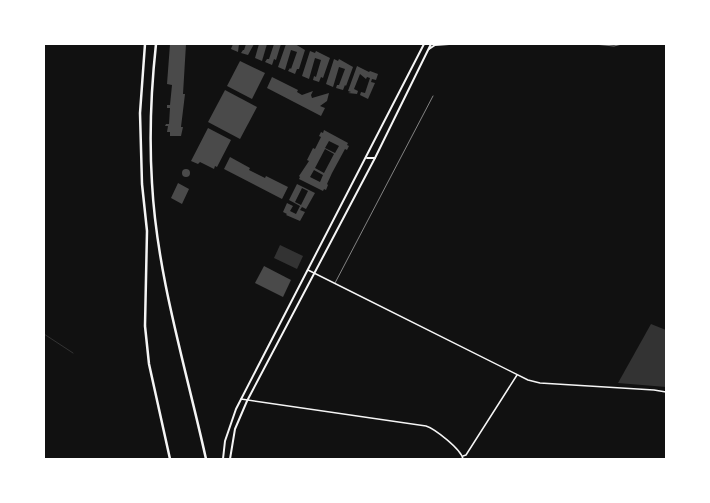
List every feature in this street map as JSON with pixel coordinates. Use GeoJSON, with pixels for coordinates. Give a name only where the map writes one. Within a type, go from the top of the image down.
{"type":"FeatureCollection","features":[{"type":"Feature","properties":{"kind":"highway"},"geometry":{"type":"LineString","coordinates":[[145,44],[140,113],[142,184],[147,231],[145,326],[149,364],[170,459]]}},
{"type":"Feature","properties":{"kind":"highway"},"geometry":{"type":"LineString","coordinates":[[156,44],[150,112],[152,184],[158,240],[168,292],[206,459]]}},
{"type":"Feature","properties":{"kind":"main road"},"geometry":{"type":"LineString","coordinates":[[223,459],[229,424],[241,399],[424,44]]}},
{"type":"Feature","properties":{"kind":"main road"},"geometry":{"type":"LineString","coordinates":[[230,459],[235,429],[247,400],[375,158],[431,44]]}},
{"type":"Feature","properties":{"kind":"main road"},"geometry":{"type":"LineString","coordinates":[[429,49],[435,45],[449,44]]}},
{"type":"Feature","properties":{"kind":"main road"},"geometry":{"type":"LineString","coordinates":[[366,159],[371,157],[375,158]]}},
{"type":"Feature","properties":{"kind":"street"},"geometry":{"type":"LineString","coordinates":[[308,270],[517,375],[540,384],[654,390],[666,392]]}},
{"type":"Feature","properties":{"kind":"street"},"geometry":{"type":"LineString","coordinates":[[463,456],[466,455],[517,375]]}},
{"type":"Feature","properties":{"kind":"street"},"geometry":{"type":"LineString","coordinates":[[241,399],[426,426],[433,429],[463,456],[463,459]]}},
{"type":"Feature","properties":{"kind":"lane"},"geometry":{"type":"LineString","coordinates":[[594,44],[614,46],[622,44]]}},
{"type":"Feature","properties":{"kind":"lane"},"geometry":{"type":"LineString","coordinates":[[335,284],[433,96]]}},
{"type":"Feature","properties":{"kind":"shaded area"},"geometry":{"type":"Polygon","coordinates":[[[280,245],[303,256],[297,269],[274,258],[280,245]]]}},
{"type":"Feature","properties":{"kind":"shaded area"},"geometry":{"type":"Polygon","coordinates":[[[651,324],[666,330],[666,387],[618,383],[651,324]]]}},
{"type":"Feature","properties":{"kind":"building"},"geometry":{"type":"Polygon","coordinates":[[[170,44],[186,44],[183,94],[185,94],[181,136],[170,136],[170,132],[167,132],[168,126],[165,126],[166,124],[169,124],[170,108],[167,108],[167,105],[170,105],[172,85],[167,84],[170,44]]]}},
{"type":"Feature","properties":{"kind":"building"},"geometry":{"type":"Polygon","coordinates":[[[233,44],[239,44],[238,52],[231,49],[233,44]]]}},
{"type":"Feature","properties":{"kind":"building"},"geometry":{"type":"Polygon","coordinates":[[[246,44],[254,44],[248,55],[241,53],[246,44]]]}},
{"type":"Feature","properties":{"kind":"building"},"geometry":{"type":"Polygon","coordinates":[[[259,44],[267,44],[262,61],[255,58],[259,44]]]}},
{"type":"Feature","properties":{"kind":"building"},"geometry":{"type":"Polygon","coordinates":[[[274,44],[281,44],[276,60],[274,59],[272,65],[265,62],[269,59],[274,44]]]}},
{"type":"Feature","properties":{"kind":"building"},"geometry":{"type":"Polygon","coordinates":[[[286,44],[295,44],[305,50],[299,69],[297,69],[295,74],[288,71],[290,68],[291,69],[297,52],[291,50],[285,70],[278,67],[286,44]]]}},
{"type":"Feature","properties":{"kind":"building"},"geometry":{"type":"Polygon","coordinates":[[[310,51],[315,53],[316,51],[330,58],[323,78],[321,77],[319,82],[313,80],[314,76],[316,77],[321,60],[315,58],[309,79],[302,76],[310,51]]]}},
{"type":"Feature","properties":{"kind":"building"},"geometry":{"type":"Polygon","coordinates":[[[334,59],[338,61],[339,59],[353,67],[343,90],[336,88],[337,85],[339,85],[345,69],[339,67],[333,87],[326,84],[334,59]]]}},
{"type":"Feature","properties":{"kind":"building"},"geometry":{"type":"Polygon","coordinates":[[[240,61],[265,73],[252,99],[227,86],[240,61]]]}},
{"type":"Feature","properties":{"kind":"building"},"geometry":{"type":"Polygon","coordinates":[[[357,66],[369,72],[378,74],[376,80],[372,79],[371,82],[375,83],[368,99],[360,95],[361,92],[365,93],[370,78],[367,77],[366,79],[360,74],[354,89],[358,91],[357,94],[348,93],[351,92],[348,91],[357,66]]]}},
{"type":"Feature","properties":{"kind":"building"},"geometry":{"type":"Polygon","coordinates":[[[272,77],[298,90],[297,92],[302,95],[313,91],[311,95],[312,98],[329,93],[327,101],[320,106],[325,108],[321,116],[267,88],[272,77]]]}},
{"type":"Feature","properties":{"kind":"building"},"geometry":{"type":"Polygon","coordinates":[[[225,90],[257,107],[240,139],[208,122],[225,90]]]}},
{"type":"Feature","properties":{"kind":"building"},"geometry":{"type":"Polygon","coordinates":[[[208,128],[231,140],[217,167],[215,166],[214,169],[200,162],[198,164],[191,161],[208,128]]]}},
{"type":"Feature","properties":{"kind":"building"},"geometry":{"type":"Polygon","coordinates":[[[324,130],[348,143],[347,145],[349,146],[347,150],[345,149],[332,173],[326,190],[324,189],[323,191],[299,179],[299,176],[309,161],[307,160],[313,148],[315,149],[321,137],[319,136],[321,132],[323,133],[324,130]],[[329,141],[325,148],[335,153],[339,146],[329,141]],[[325,149],[315,168],[324,173],[334,154],[325,149]],[[314,170],[310,177],[320,182],[323,175],[314,170]]]}},
{"type":"Feature","properties":{"kind":"building"},"geometry":{"type":"Polygon","coordinates":[[[230,157],[250,168],[249,170],[265,178],[266,176],[288,187],[282,199],[224,169],[230,157]]]}},
{"type":"Feature","properties":{"kind":"building"},"geometry":{"type":"Polygon","coordinates":[[[184,169],[188,169],[190,173],[188,177],[184,177],[182,175],[182,171],[184,169]]]}},
{"type":"Feature","properties":{"kind":"building"},"geometry":{"type":"Polygon","coordinates":[[[178,183],[189,189],[182,204],[171,198],[178,183]]]}},
{"type":"Feature","properties":{"kind":"building"},"geometry":{"type":"Polygon","coordinates":[[[297,184],[315,193],[306,209],[302,207],[300,210],[305,212],[300,221],[286,215],[287,214],[283,212],[287,203],[293,206],[290,211],[296,214],[300,206],[289,200],[297,184]],[[302,188],[295,202],[301,205],[308,191],[302,188]]]}},
{"type":"Feature","properties":{"kind":"building"},"geometry":{"type":"Polygon","coordinates":[[[264,266],[291,280],[283,297],[255,283],[264,266]]]}},
{"type":"Feature","properties":{"kind":"waterway"},"geometry":{"type":"LineString","coordinates":[[44,334],[73,353]]}}]}
